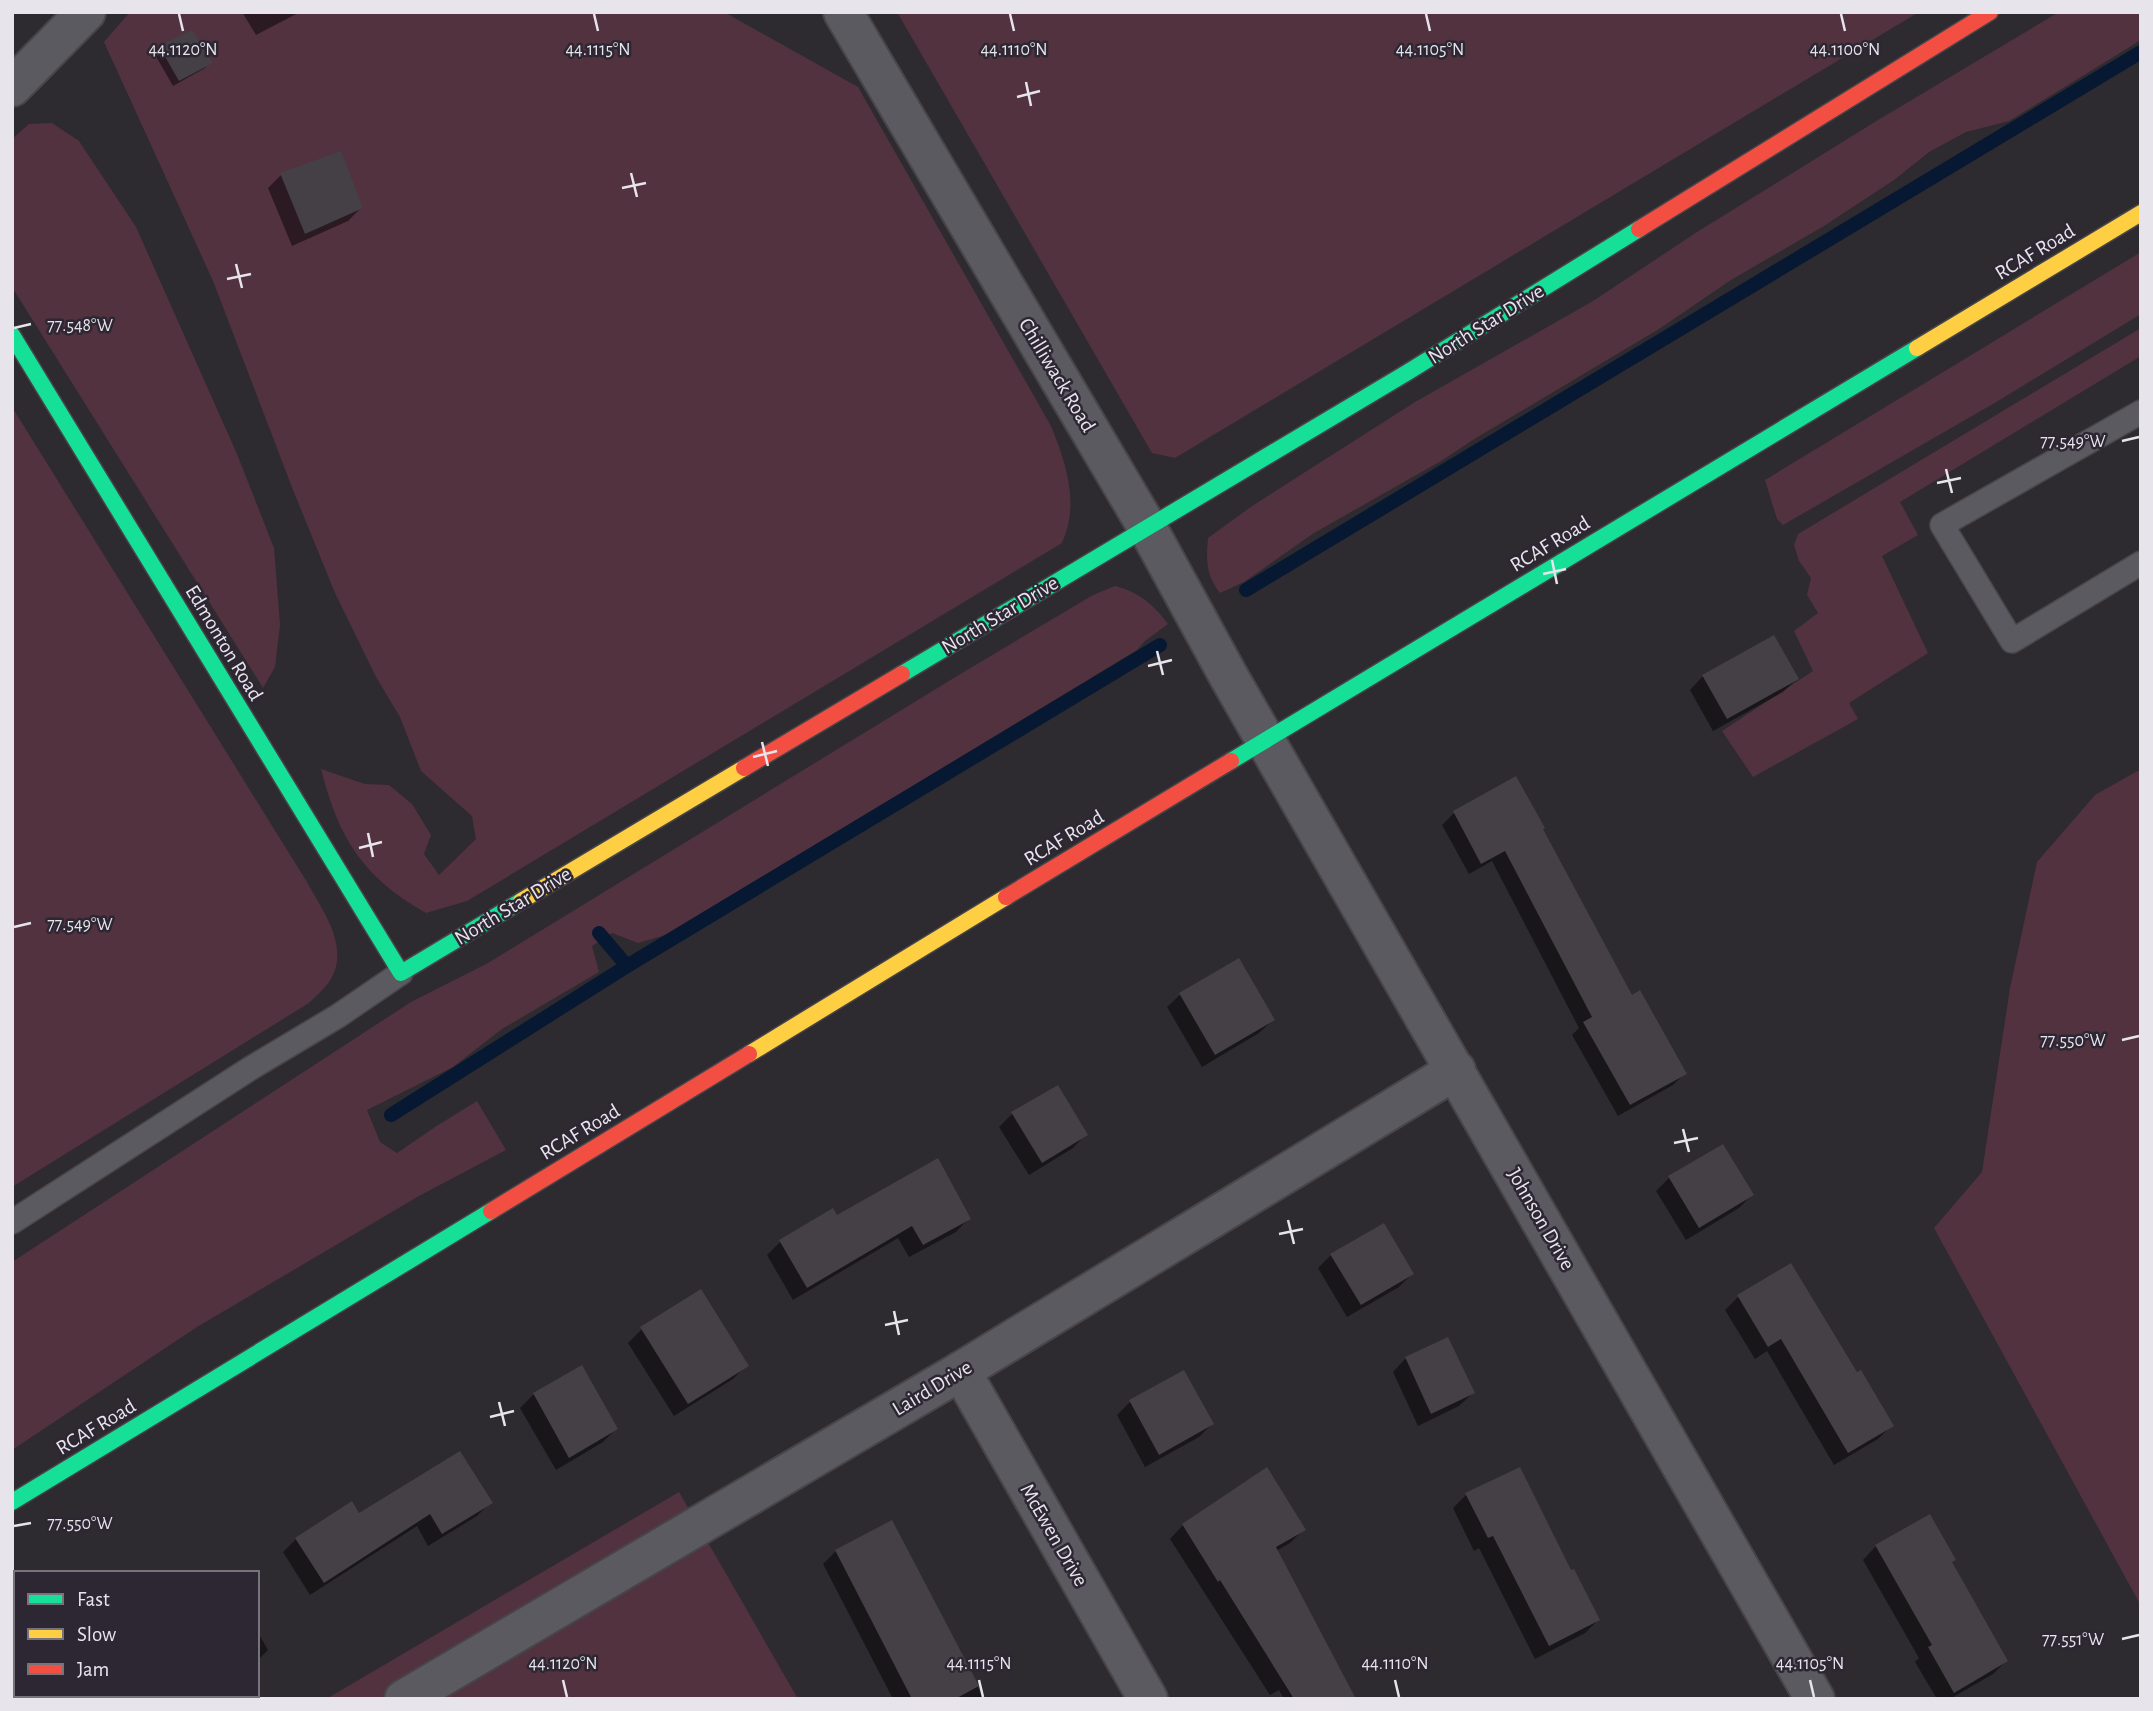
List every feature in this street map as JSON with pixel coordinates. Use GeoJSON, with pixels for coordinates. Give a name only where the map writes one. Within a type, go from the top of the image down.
{"type":"FeatureCollection","features":[{"type":"Feature","properties":{"kind":"street"},"geometry":{"type":"LineString","coordinates":[[12,87],[86,12]]}},
{"type":"Feature","properties":{"kind":"street","name":"Chilliwack Road"},"geometry":{"type":"LineString","coordinates":[[843,12],[1147,527],[1266,740]]}},
{"type":"Feature","properties":{"kind":"street","name":"North Star Drive"},"geometry":{"type":"LineString","coordinates":[[401,973],[1408,372],[1990,12]]}},
{"type":"Feature","properties":{"kind":"street","name":"RCAF Road"},"geometry":{"type":"LineString","coordinates":[[12,1502],[1266,740],[2141,213]]}},
{"type":"Feature","properties":{"kind":"street","name":"Edmonton Road"},"geometry":{"type":"LineString","coordinates":[[12,335],[401,973]]}},
{"type":"Feature","properties":{"kind":"street","name":"Johnson Drive"},"geometry":{"type":"LineString","coordinates":[[1266,740],[1815,1699]]}},
{"type":"Feature","properties":{"kind":"street","name":"Laird Drive"},"geometry":{"type":"LineString","coordinates":[[404,1699],[961,1371],[1456,1070]]}},
{"type":"Feature","properties":{"kind":"street","name":"McEwen Drive"},"geometry":{"type":"LineString","coordinates":[[961,1371],[1148,1699]]}},
{"type":"Feature","properties":{"kind":"lane"},"geometry":{"type":"LineString","coordinates":[[2141,412],[1942,525],[2012,641],[2141,563]]}},
{"type":"Feature","properties":{"kind":"lane","name":"North Star Drive"},"geometry":{"type":"LineString","coordinates":[[12,1222],[251,1068],[338,1016],[401,973]]}},
{"type":"Feature","properties":{"kind":"shaded area"},"geometry":{"type":"Polygon","coordinates":[[[130,12],[724,12],[858,87],[1051,426],[1062,454],[1069,484],[1070,513],[1062,543],[467,901],[426,913],[385,885],[356,853],[336,815],[321,769],[365,784],[389,785],[412,804],[431,835],[424,854],[439,875],[476,839],[472,816],[421,771],[400,717],[376,677],[335,593],[213,281],[104,42],[130,12]]]}},
{"type":"Feature","properties":{"kind":"shaded area"},"geometry":{"type":"Polygon","coordinates":[[[897,12],[1919,12],[1175,458],[1152,453],[897,12]]]}},
{"type":"Feature","properties":{"kind":"shaded area"},"geometry":{"type":"Polygon","coordinates":[[[2059,12],[2141,12],[2141,40],[2009,121],[1966,132],[1929,152],[1894,180],[1824,226],[1731,280],[1659,329],[1441,461],[1314,533],[1244,582],[1220,593],[1215,586],[1208,567],[1208,538],[1252,506],[1415,402],[1593,301],[1697,232],[2059,12]]]}},
{"type":"Feature","properties":{"kind":"shaded area"},"geometry":{"type":"Polygon","coordinates":[[[52,123],[79,141],[136,227],[237,454],[274,548],[280,625],[275,667],[263,688],[12,287],[12,139],[29,124],[52,123]]]}},
{"type":"Feature","properties":{"kind":"shaded area"},"geometry":{"type":"Polygon","coordinates":[[[2141,252],[2141,314],[1998,401],[1783,525],[1777,519],[1765,480],[2141,252]]]}},
{"type":"Feature","properties":{"kind":"shaded area"},"geometry":{"type":"Polygon","coordinates":[[[2141,328],[2141,356],[1900,502],[1918,535],[1882,556],[1928,653],[1849,703],[1858,719],[1753,777],[1722,731],[1813,671],[1794,631],[1818,613],[1807,595],[1811,578],[1799,561],[1794,545],[1798,534],[2141,328]]]}},
{"type":"Feature","properties":{"kind":"shaded area"},"geometry":{"type":"Polygon","coordinates":[[[12,407],[307,882],[332,929],[337,954],[331,979],[309,1003],[12,1187],[12,407]]]}},
{"type":"Feature","properties":{"kind":"shaded area"},"geometry":{"type":"Polygon","coordinates":[[[1115,586],[1145,600],[1168,624],[1137,650],[669,934],[638,943],[612,933],[592,946],[599,972],[502,1029],[453,1067],[367,1110],[380,1142],[397,1153],[477,1101],[506,1150],[419,1196],[197,1327],[12,1450],[12,1262],[411,1002],[488,963],[962,673],[1093,595],[1115,586]]]}},
{"type":"Feature","properties":{"kind":"shaded area"},"geometry":{"type":"Polygon","coordinates":[[[2141,769],[2141,1606],[1934,1228],[1982,1172],[2010,988],[2037,862],[2095,795],[2141,769]]]}},
{"type":"Feature","properties":{"kind":"shaded area"},"geometry":{"type":"Polygon","coordinates":[[[679,1492],[798,1699],[326,1699],[679,1492]]]}},
{"type":"Feature","properties":{"kind":"building"},"geometry":{"type":"Polygon","coordinates":[[[192,30],[213,63],[179,81],[159,46],[192,30]]]}},
{"type":"Feature","properties":{"kind":"building"},"geometry":{"type":"Polygon","coordinates":[[[341,151],[363,208],[305,234],[280,173],[341,151]]]}},
{"type":"Feature","properties":{"kind":"building"},"geometry":{"type":"Polygon","coordinates":[[[1774,635],[1799,679],[1727,719],[1702,675],[1774,635]]]}},
{"type":"Feature","properties":{"kind":"building"},"geometry":{"type":"Polygon","coordinates":[[[1516,776],[1632,995],[1640,990],[1687,1074],[1630,1105],[1583,1022],[1592,1017],[1505,851],[1481,864],[1453,811],[1516,776]]]}},
{"type":"Feature","properties":{"kind":"building"},"geometry":{"type":"Polygon","coordinates":[[[1239,958],[1275,1020],[1215,1055],[1179,993],[1239,958]]]}},
{"type":"Feature","properties":{"kind":"building"},"geometry":{"type":"Polygon","coordinates":[[[1058,1085],[1088,1135],[1042,1163],[1011,1112],[1058,1085]]]}},
{"type":"Feature","properties":{"kind":"building"},"geometry":{"type":"Polygon","coordinates":[[[1723,1144],[1754,1195],[1699,1228],[1668,1176],[1723,1144]]]}},
{"type":"Feature","properties":{"kind":"building"},"geometry":{"type":"Polygon","coordinates":[[[938,1158],[971,1219],[923,1245],[912,1226],[807,1288],[779,1240],[833,1208],[837,1215],[938,1158]]]}},
{"type":"Feature","properties":{"kind":"building"},"geometry":{"type":"Polygon","coordinates":[[[1384,1223],[1414,1274],[1361,1305],[1330,1254],[1384,1223]]]}},
{"type":"Feature","properties":{"kind":"building"},"geometry":{"type":"Polygon","coordinates":[[[1791,1263],[1857,1372],[1861,1370],[1894,1426],[1848,1453],[1781,1339],[1768,1347],[1737,1295],[1791,1263]]]}},
{"type":"Feature","properties":{"kind":"building"},"geometry":{"type":"Polygon","coordinates":[[[701,1289],[749,1366],[688,1404],[640,1327],[701,1289]]]}},
{"type":"Feature","properties":{"kind":"building"},"geometry":{"type":"Polygon","coordinates":[[[1448,1337],[1475,1393],[1431,1414],[1405,1357],[1448,1337]]]}},
{"type":"Feature","properties":{"kind":"building"},"geometry":{"type":"Polygon","coordinates":[[[582,1365],[618,1429],[569,1458],[533,1393],[582,1365]]]}},
{"type":"Feature","properties":{"kind":"building"},"geometry":{"type":"Polygon","coordinates":[[[1184,1370],[1214,1424],[1159,1455],[1129,1400],[1184,1370]]]}},
{"type":"Feature","properties":{"kind":"building"},"geometry":{"type":"Polygon","coordinates":[[[460,1451],[493,1503],[442,1534],[430,1514],[324,1583],[295,1538],[352,1501],[359,1513],[460,1451]]]}},
{"type":"Feature","properties":{"kind":"building"},"geometry":{"type":"Polygon","coordinates":[[[1267,1467],[1306,1530],[1276,1547],[1356,1699],[1294,1699],[1182,1524],[1267,1467]]]}},
{"type":"Feature","properties":{"kind":"building"},"geometry":{"type":"Polygon","coordinates":[[[1520,1467],[1571,1570],[1574,1569],[1600,1620],[1549,1646],[1493,1536],[1488,1538],[1465,1493],[1520,1467]]]}},
{"type":"Feature","properties":{"kind":"building"},"geometry":{"type":"Polygon","coordinates":[[[1930,1514],[1956,1560],[1952,1562],[2008,1661],[1954,1693],[1928,1647],[1932,1645],[1875,1545],[1930,1514]]]}},
{"type":"Feature","properties":{"kind":"building"},"geometry":{"type":"Polygon","coordinates":[[[892,1520],[979,1686],[955,1699],[912,1699],[835,1550],[892,1520]]]}},
{"type":"Feature","properties":{"kind":"waterway"},"geometry":{"type":"LineString","coordinates":[[1246,590],[2141,52]]}},
{"type":"Feature","properties":{"kind":"waterway"},"geometry":{"type":"LineString","coordinates":[[391,1115],[627,966],[1160,645]]}},
{"type":"Feature","properties":{"kind":"waterway"},"geometry":{"type":"LineString","coordinates":[[599,933],[627,966]]}},
{"type":"Feature","properties":{"kind":"traffic: fast"},"geometry":{"type":"LineString","coordinates":[[902,674],[1408,372],[1639,229]]}},
{"type":"Feature","properties":{"kind":"traffic: fast"},"geometry":{"type":"LineString","coordinates":[[12,335],[401,973],[521,901]]}},
{"type":"Feature","properties":{"kind":"traffic: fast"},"geometry":{"type":"LineString","coordinates":[[1231,761],[1917,348]]}},
{"type":"Feature","properties":{"kind":"traffic: fast"},"geometry":{"type":"LineString","coordinates":[[12,1502],[491,1211]]}},
{"type":"Feature","properties":{"kind":"traffic: slow"},"geometry":{"type":"LineString","coordinates":[[1917,348],[2141,213]]}},
{"type":"Feature","properties":{"kind":"traffic: slow"},"geometry":{"type":"LineString","coordinates":[[521,901],[744,768]]}},
{"type":"Feature","properties":{"kind":"traffic: slow"},"geometry":{"type":"LineString","coordinates":[[749,1054],[1006,897]]}},
{"type":"Feature","properties":{"kind":"traffic: jam"},"geometry":{"type":"LineString","coordinates":[[1639,229],[1990,12]]}},
{"type":"Feature","properties":{"kind":"traffic: jam"},"geometry":{"type":"LineString","coordinates":[[744,768],[902,674]]}},
{"type":"Feature","properties":{"kind":"traffic: jam"},"geometry":{"type":"LineString","coordinates":[[1006,897],[1231,761]]}},
{"type":"Feature","properties":{"kind":"traffic: jam"},"geometry":{"type":"LineString","coordinates":[[491,1211],[749,1054]]}}]}
